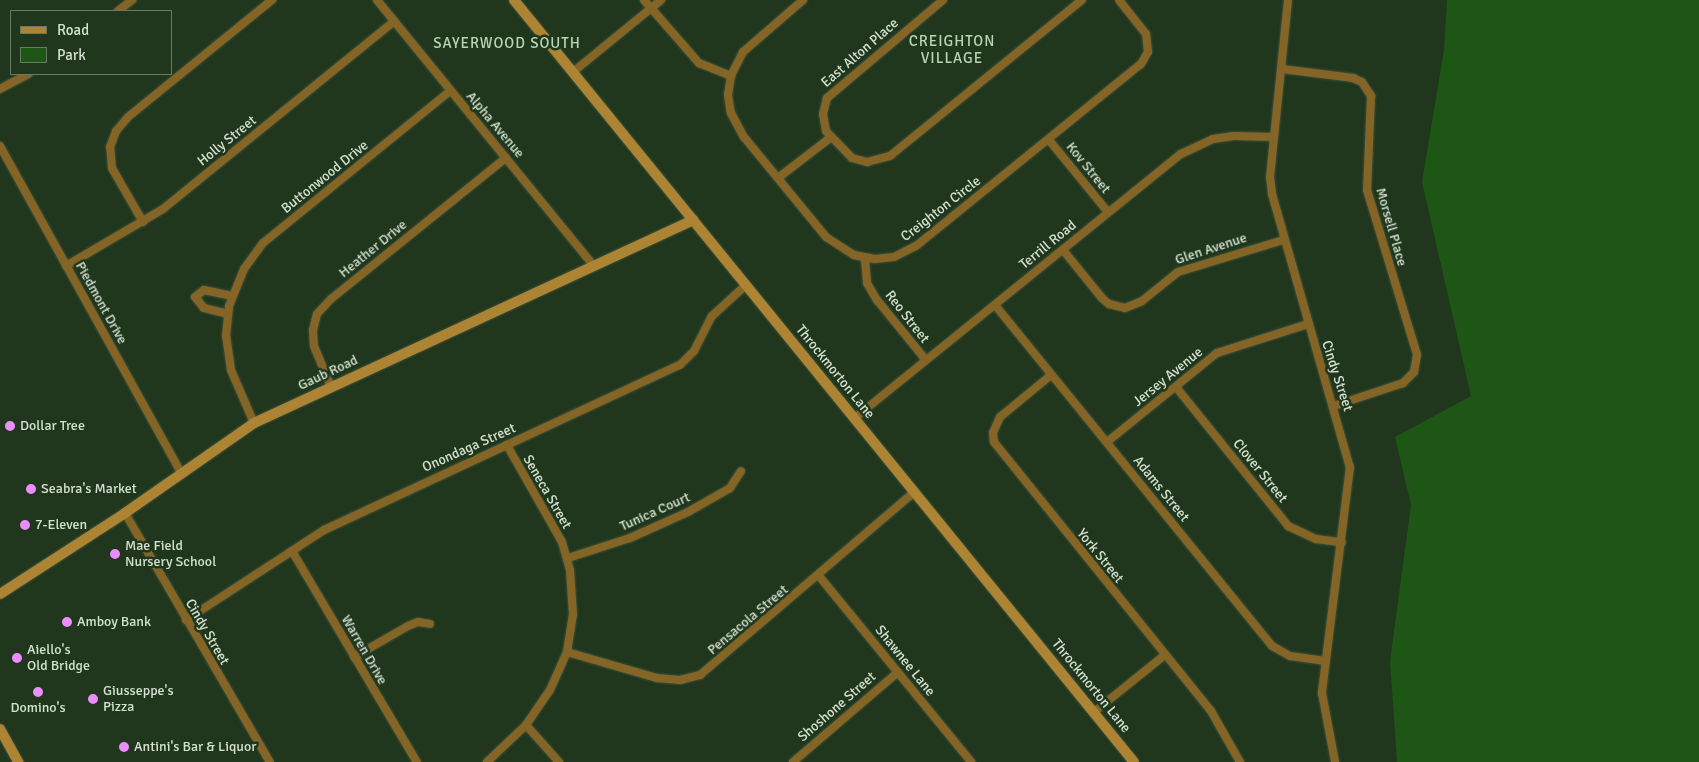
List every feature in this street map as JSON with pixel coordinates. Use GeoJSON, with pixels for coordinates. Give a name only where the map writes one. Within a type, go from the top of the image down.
{"type":"FeatureCollection","features":[{"type":"Feature","properties":{"kind":"street"},"geometry":{"type":"LineString","coordinates":[[119,10],[132,0]]}},
{"type":"Feature","properties":{"kind":"street"},"geometry":{"type":"LineString","coordinates":[[143,222],[112,168],[110,147],[116,131],[128,117],[272,0]]}},
{"type":"Feature","properties":{"kind":"street","name":"Alpha Avenue"},"geometry":{"type":"LineString","coordinates":[[377,0],[594,266]]}},
{"type":"Feature","properties":{"kind":"street","name":"Throckmorton Lane"},"geometry":{"type":"LineString","coordinates":[[514,0],[1134,762]]}},
{"type":"Feature","properties":{"kind":"street"},"geometry":{"type":"LineString","coordinates":[[644,0],[699,63],[731,76]]}},
{"type":"Feature","properties":{"kind":"street"},"geometry":{"type":"LineString","coordinates":[[573,72],[661,0]]}},
{"type":"Feature","properties":{"kind":"street","name":"Creighton Circle"},"geometry":{"type":"LineString","coordinates":[[803,0],[750,44],[731,76],[728,95],[734,120],[826,238],[844,250],[865,259],[894,257],[916,246],[1137,68],[1146,56],[1146,34],[1119,0]]}},
{"type":"Feature","properties":{"kind":"street","name":"East Alton Place"},"geometry":{"type":"LineString","coordinates":[[830,138],[822,114],[830,92],[943,0]]}},
{"type":"Feature","properties":{"kind":"street"},"geometry":{"type":"LineString","coordinates":[[778,178],[830,138],[844,152],[860,162],[883,160],[1082,0]]}},
{"type":"Feature","properties":{"kind":"street","name":"Cindy Street"},"geometry":{"type":"LineString","coordinates":[[1287,0],[1282,69],[1270,177],[1283,240],[1334,406],[1350,467],[1326,661],[1323,710],[1332,761]]}},
{"type":"Feature","properties":{"kind":"street","name":"Holly Street"},"geometry":{"type":"LineString","coordinates":[[66,266],[163,209],[394,21]]}},
{"type":"Feature","properties":{"kind":"street","name":"Morsell Place"},"geometry":{"type":"LineString","coordinates":[[1282,69],[1353,78],[1365,86],[1371,96],[1366,190],[1416,355],[1414,372],[1403,383],[1334,406]]}},
{"type":"Feature","properties":{"kind":"street"},"geometry":{"type":"LineString","coordinates":[[0,89],[26,75]]}},
{"type":"Feature","properties":{"kind":"street","name":"Buttonwood Drive"},"geometry":{"type":"LineString","coordinates":[[254,423],[232,370],[226,336],[232,296],[244,269],[264,243],[450,91]]}},
{"type":"Feature","properties":{"kind":"street","name":"Terrill Road"},"geometry":{"type":"LineString","coordinates":[[856,418],[1165,165],[1195,146],[1234,136],[1274,137]]}},
{"type":"Feature","properties":{"kind":"street","name":"Kov Street"},"geometry":{"type":"LineString","coordinates":[[1049,140],[1108,212]]}},
{"type":"Feature","properties":{"kind":"street","name":"Piedmont Drive"},"geometry":{"type":"LineString","coordinates":[[0,146],[180,473]]}},
{"type":"Feature","properties":{"kind":"street","name":"Heather Drive"},"geometry":{"type":"LineString","coordinates":[[331,387],[314,346],[313,330],[318,314],[331,299],[506,158]]}},
{"type":"Feature","properties":{"kind":"street","name":"Gaub Road"},"geometry":{"type":"LineString","coordinates":[[0,594],[126,513],[180,473],[254,423],[693,220]]}},
{"type":"Feature","properties":{"kind":"street","name":"Glen Avenue"},"geometry":{"type":"LineString","coordinates":[[1063,250],[1102,298],[1109,304],[1126,308],[1142,301],[1178,272],[1283,240]]}},
{"type":"Feature","properties":{"kind":"street","name":"Reo Street"},"geometry":{"type":"LineString","coordinates":[[865,259],[871,291],[926,360]]}},
{"type":"Feature","properties":{"kind":"street","name":"Onondaga Street"},"geometry":{"type":"LineString","coordinates":[[186,620],[292,551],[356,514],[680,365],[694,351],[712,316],[746,285]]}},
{"type":"Feature","properties":{"kind":"street"},"geometry":{"type":"LineString","coordinates":[[228,314],[204,308],[195,297],[204,290],[232,296]]}},
{"type":"Feature","properties":{"kind":"street","name":"Adams Street"},"geometry":{"type":"LineString","coordinates":[[995,305],[1272,646],[1290,656],[1326,661]]}},
{"type":"Feature","properties":{"kind":"street","name":"Jersey Avenue"},"geometry":{"type":"LineString","coordinates":[[1107,442],[1217,353],[1308,324]]}},
{"type":"Feature","properties":{"kind":"street","name":"York Street"},"geometry":{"type":"LineString","coordinates":[[1051,375],[1000,417],[992,433],[994,442],[1211,711],[1240,762]]}},
{"type":"Feature","properties":{"kind":"street","name":"Clover Street"},"geometry":{"type":"LineString","coordinates":[[1176,387],[1288,526],[1316,539],[1342,542]]}},
{"type":"Feature","properties":{"kind":"street","name":"Seneca Street"},"geometry":{"type":"LineString","coordinates":[[487,762],[526,725],[550,690],[567,652],[572,614],[568,558],[555,526],[507,445]]}},
{"type":"Feature","properties":{"kind":"street","name":"Tunica Court"},"geometry":{"type":"LineString","coordinates":[[568,558],[630,538],[688,512],[724,492],[735,482],[741,471]]}},
{"type":"Feature","properties":{"kind":"street","name":"Pensacola Street"},"geometry":{"type":"LineString","coordinates":[[567,652],[657,678],[691,678],[719,662],[914,492]]}},
{"type":"Feature","properties":{"kind":"street","name":"Cindy Street"},"geometry":{"type":"LineString","coordinates":[[126,513],[186,620],[270,762]]}},
{"type":"Feature","properties":{"kind":"street","name":"Warren Drive"},"geometry":{"type":"LineString","coordinates":[[292,551],[417,762]]}},
{"type":"Feature","properties":{"kind":"street","name":"Shawnee Lane"},"geometry":{"type":"LineString","coordinates":[[819,576],[971,762]]}},
{"type":"Feature","properties":{"kind":"street"},"geometry":{"type":"LineString","coordinates":[[354,657],[408,626],[418,622],[430,624]]}},
{"type":"Feature","properties":{"kind":"street"},"geometry":{"type":"LineString","coordinates":[[1094,712],[1165,655]]}},
{"type":"Feature","properties":{"kind":"street","name":"Shoshone Street"},"geometry":{"type":"LineString","coordinates":[[793,762],[898,672]]}},
{"type":"Feature","properties":{"kind":"street"},"geometry":{"type":"LineString","coordinates":[[526,725],[559,762]]}},
{"type":"Feature","properties":{"kind":"street"},"geometry":{"type":"LineString","coordinates":[[0,729],[18,762]]}},
{"type":"Feature","properties":{"kind":"green space"},"geometry":{"type":"Polygon","coordinates":[[[1447,0],[1699,0],[1699,762],[1397,762],[1390,661],[1411,505],[1395,437],[1471,396],[1422,182],[1444,50],[1447,0]]]}},
{"type":"Feature","properties":{"kind":"place","name":"Dollar Tree"},"geometry":{"type":"Point","coordinates":[10,426]}},
{"type":"Feature","properties":{"kind":"place","name":"Seabra's Market"},"geometry":{"type":"Point","coordinates":[31,489]}},
{"type":"Feature","properties":{"kind":"place","name":"7-Eleven"},"geometry":{"type":"Point","coordinates":[25,525]}},
{"type":"Feature","properties":{"kind":"place","name":"Mae Field Nursery School"},"geometry":{"type":"Point","coordinates":[115,554]}},
{"type":"Feature","properties":{"kind":"place","name":"Amboy Bank"},"geometry":{"type":"Point","coordinates":[67,622]}},
{"type":"Feature","properties":{"kind":"place","name":"Aiello's Old Bridge"},"geometry":{"type":"Point","coordinates":[17,658]}},
{"type":"Feature","properties":{"kind":"place","name":"Domino's"},"geometry":{"type":"Point","coordinates":[38,692]}},
{"type":"Feature","properties":{"kind":"place","name":"Giusseppe's Pizza"},"geometry":{"type":"Point","coordinates":[93,699]}},
{"type":"Feature","properties":{"kind":"place","name":"Antini's Bar & Liquor"},"geometry":{"type":"Point","coordinates":[124,747]}},
{"type":"Feature","properties":{"kind":"district","name":"SAYERWOOD SOUTH"},"geometry":{"type":"Point","coordinates":[507,44]}},
{"type":"Feature","properties":{"kind":"district","name":"CREIGHTON VILLAGE"},"geometry":{"type":"Point","coordinates":[952,50]}}]}
